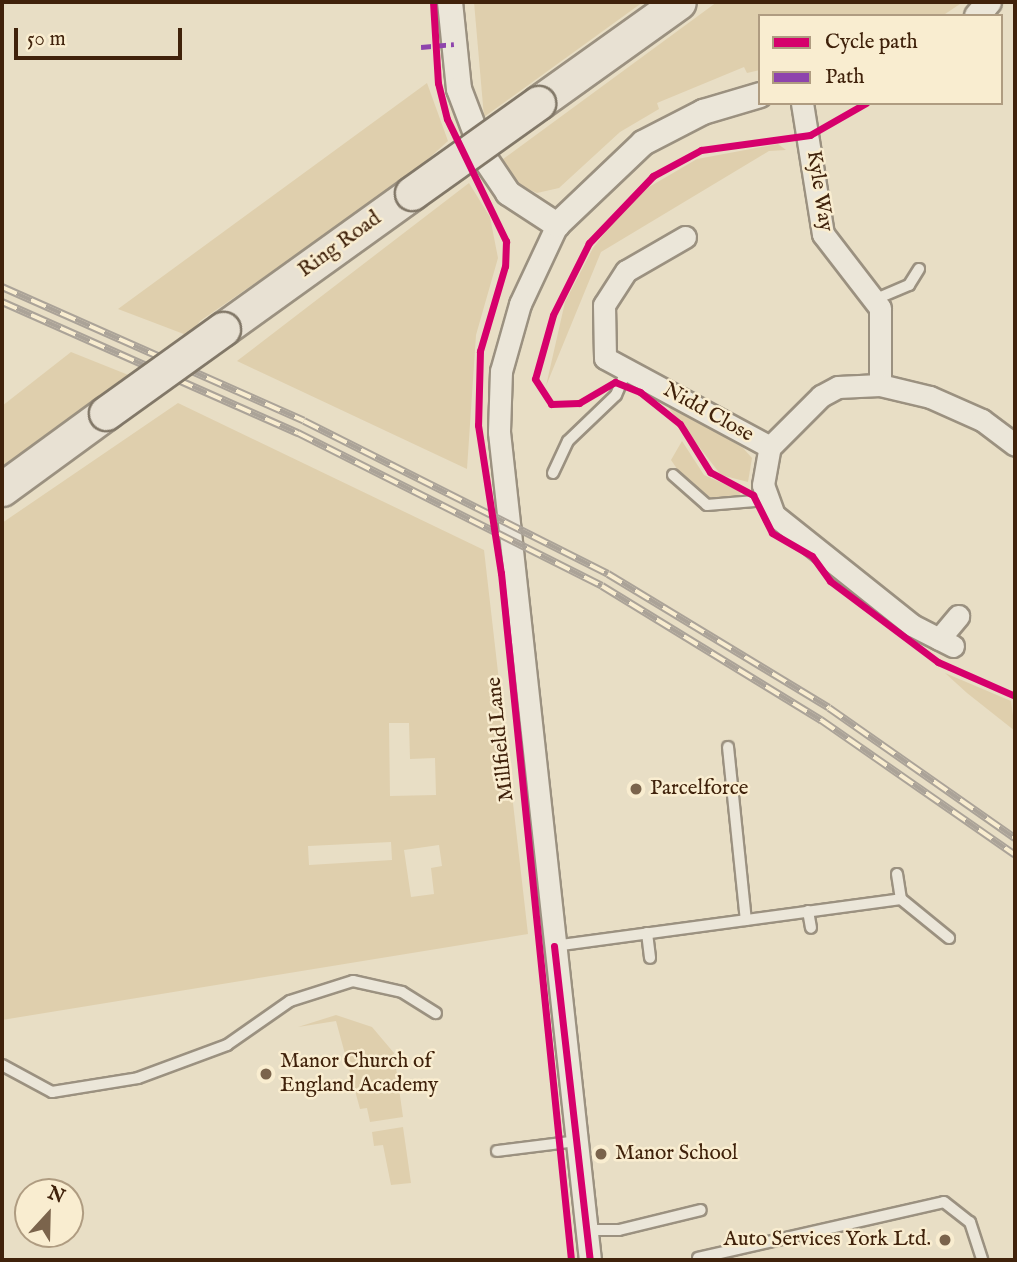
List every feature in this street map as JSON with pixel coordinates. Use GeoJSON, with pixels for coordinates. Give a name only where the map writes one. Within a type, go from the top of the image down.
{"type":"FeatureCollection","features":[{"type":"Feature","properties":{"kind":"highway","name":"Ring Road"},"geometry":{"type":"LineString","coordinates":[[2,489],[679,2]]}},
{"type":"Feature","properties":{"kind":"street"},"geometry":{"type":"LineString","coordinates":[[450,2],[459,89],[486,160],[515,200],[557,225]]}},
{"type":"Feature","properties":{"kind":"street","name":"Millfield Lane"},"geometry":{"type":"LineString","coordinates":[[590,1260],[499,432],[501,371],[520,304],[557,225],[643,143],[703,112],[758,97]]}},
{"type":"Feature","properties":{"kind":"street","name":"Kyle Way"},"geometry":{"type":"LineString","coordinates":[[802,105],[823,234],[876,299]]}},
{"type":"Feature","properties":{"kind":"street","name":"Nidd Close"},"geometry":{"type":"LineString","coordinates":[[685,237],[626,271],[604,305],[605,358],[625,372],[770,447]]}},
{"type":"Feature","properties":{"kind":"street"},"geometry":{"type":"LineString","coordinates":[[876,299],[880,386]]}},
{"type":"Feature","properties":{"kind":"street"},"geometry":{"type":"LineString","coordinates":[[958,616],[946,643],[787,527],[767,500],[762,485],[770,447],[821,396],[838,387],[880,386],[940,401],[982,420],[1015,445]]}},
{"type":"Feature","properties":{"kind":"lane"},"geometry":{"type":"LineString","coordinates":[[876,299],[909,285],[919,269]]}},
{"type":"Feature","properties":{"kind":"lane"},"geometry":{"type":"LineString","coordinates":[[553,472],[568,441],[616,395],[625,372]]}},
{"type":"Feature","properties":{"kind":"lane"},"geometry":{"type":"LineString","coordinates":[[673,475],[707,505],[767,500]]}},
{"type":"Feature","properties":{"kind":"lane"},"geometry":{"type":"LineString","coordinates":[[728,747],[746,920]]}},
{"type":"Feature","properties":{"kind":"lane"},"geometry":{"type":"LineString","coordinates":[[897,874],[901,899],[949,938]]}},
{"type":"Feature","properties":{"kind":"lane"},"geometry":{"type":"LineString","coordinates":[[554,946],[901,899]]}},
{"type":"Feature","properties":{"kind":"lane"},"geometry":{"type":"LineString","coordinates":[[808,911],[811,928]]}},
{"type":"Feature","properties":{"kind":"lane"},"geometry":{"type":"LineString","coordinates":[[647,933],[650,958]]}},
{"type":"Feature","properties":{"kind":"lane"},"geometry":{"type":"LineString","coordinates":[[2,1065],[51,1092],[138,1078],[227,1045],[290,1001],[353,981],[402,992],[436,1013]]}},
{"type":"Feature","properties":{"kind":"lane"},"geometry":{"type":"LineString","coordinates":[[496,1151],[578,1141]]}},
{"type":"Feature","properties":{"kind":"lane"},"geometry":{"type":"LineString","coordinates":[[695,1260],[944,1202],[971,1222],[982,1260]]}},
{"type":"Feature","properties":{"kind":"lane"},"geometry":{"type":"LineString","coordinates":[[586,1230],[619,1230],[701,1210]]}},
{"type":"Feature","properties":{"kind":"shaded area"},"geometry":{"type":"Polygon","coordinates":[[[474,2],[643,2],[484,117],[474,2]]]}},
{"type":"Feature","properties":{"kind":"shaded area"},"geometry":{"type":"Polygon","coordinates":[[[717,2],[963,2],[945,14],[758,14],[758,70],[747,73],[744,67],[657,103],[659,109],[620,132],[559,188],[537,193],[515,183],[499,162],[717,2]]]}},
{"type":"Feature","properties":{"kind":"shaded area"},"geometry":{"type":"Polygon","coordinates":[[[427,83],[448,141],[404,181],[200,321],[189,336],[118,309],[427,83]]]}},
{"type":"Feature","properties":{"kind":"shaded area"},"geometry":{"type":"Polygon","coordinates":[[[778,144],[786,150],[769,151],[601,252],[546,386],[565,302],[593,248],[621,212],[649,187],[697,159],[778,144]]]}},
{"type":"Feature","properties":{"kind":"shaded area"},"geometry":{"type":"Polygon","coordinates":[[[469,183],[490,217],[498,258],[476,335],[467,469],[237,361],[469,183]]]}},
{"type":"Feature","properties":{"kind":"shaded area"},"geometry":{"type":"Polygon","coordinates":[[[71,352],[131,376],[2,470],[2,406],[71,352]]]}},
{"type":"Feature","properties":{"kind":"shaded area"},"geometry":{"type":"Polygon","coordinates":[[[662,399],[743,448],[752,458],[748,482],[721,475],[662,399]]]}},
{"type":"Feature","properties":{"kind":"shaded area"},"geometry":{"type":"Polygon","coordinates":[[[178,403],[484,550],[528,934],[2,1020],[2,523],[178,403]],[[389,723],[390,796],[436,795],[435,758],[410,759],[409,723],[389,723]],[[391,842],[308,846],[309,865],[392,860],[391,842]],[[439,845],[404,850],[411,897],[434,894],[431,868],[442,866],[439,845]]]}},
{"type":"Feature","properties":{"kind":"shaded area"},"geometry":{"type":"Polygon","coordinates":[[[682,441],[704,475],[740,491],[741,499],[710,497],[684,479],[671,460],[682,441]]]}},
{"type":"Feature","properties":{"kind":"shaded area"},"geometry":{"type":"Polygon","coordinates":[[[945,673],[1011,701],[1015,731],[967,693],[945,673]]]}},
{"type":"Feature","properties":{"kind":"shaded area"},"geometry":{"type":"Polygon","coordinates":[[[336,1015],[372,1027],[394,1053],[403,1117],[370,1122],[367,1108],[360,1109],[336,1021],[298,1027],[336,1015]]]}},
{"type":"Feature","properties":{"kind":"shaded area"},"geometry":{"type":"Polygon","coordinates":[[[403,1127],[411,1183],[391,1185],[383,1145],[374,1146],[372,1132],[403,1127]]]}},
{"type":"Feature","properties":{"kind":"railway"},"geometry":{"type":"LineString","coordinates":[[2,287],[304,421],[608,574],[829,708],[1015,838]]}},
{"type":"Feature","properties":{"kind":"railway"},"geometry":{"type":"LineString","coordinates":[[2,302],[298,433],[602,586],[821,720],[1015,855]]}},
{"type":"Feature","properties":{"kind":"marked path"},"geometry":{"type":"LineString","coordinates":[[421,47],[454,44]]}},
{"type":"Feature","properties":{"kind":"cycle path"},"geometry":{"type":"LineString","coordinates":[[433,2],[438,83],[447,119],[506,241],[505,266],[480,351],[478,425],[501,573],[571,1260]]}},
{"type":"Feature","properties":{"kind":"cycle path"},"geometry":{"type":"LineString","coordinates":[[862,105],[810,135],[701,150],[653,176],[589,243],[553,315],[535,379],[551,404],[579,403],[615,382],[640,392],[680,424],[710,472],[753,495],[772,533],[812,556],[830,581],[938,662],[1015,696]]}},
{"type":"Feature","properties":{"kind":"cycle path"},"geometry":{"type":"LineString","coordinates":[[554,946],[590,1260]]}},
{"type":"Feature","properties":{"kind":"place","name":"Parcelforce"},"geometry":{"type":"Point","coordinates":[636,789]}},
{"type":"Feature","properties":{"kind":"place","name":"Manor Church of England Academy"},"geometry":{"type":"Point","coordinates":[266,1074]}},
{"type":"Feature","properties":{"kind":"place","name":"Manor School"},"geometry":{"type":"Point","coordinates":[601,1154]}},
{"type":"Feature","properties":{"kind":"place","name":"Auto Services York Ltd."},"geometry":{"type":"Point","coordinates":[945,1240]}}]}
